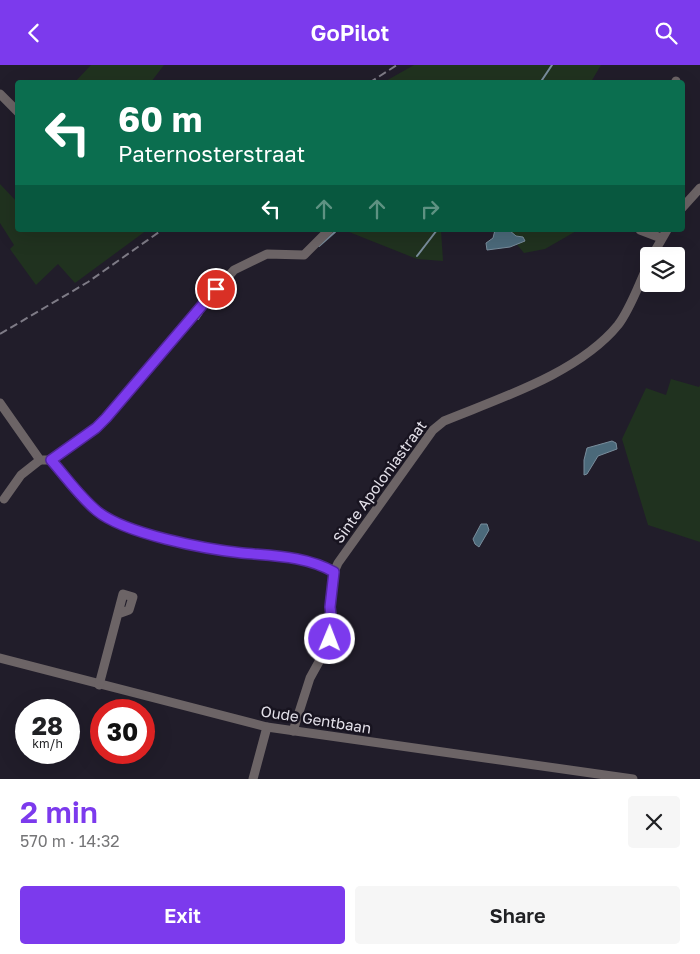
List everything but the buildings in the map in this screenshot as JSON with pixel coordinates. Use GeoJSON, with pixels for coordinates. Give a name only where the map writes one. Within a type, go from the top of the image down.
{"type":"FeatureCollection","features":[{"type":"Feature","properties":{"kind":"street"},"geometry":{"type":"LineString","coordinates":[[0,94],[15,109]]}},
{"type":"Feature","properties":{"kind":"street"},"geometry":{"type":"LineString","coordinates":[[685,206],[700,188]]}},
{"type":"Feature","properties":{"kind":"street"},"geometry":{"type":"LineString","coordinates":[[4,499],[21,475],[40,460],[51,460],[96,428],[234,270],[268,254],[304,255],[327,232]]}},
{"type":"Feature","properties":{"kind":"street"},"geometry":{"type":"LineString","coordinates":[[645,232],[661,238]]}},
{"type":"Feature","properties":{"kind":"street"},"geometry":{"type":"LineString","coordinates":[[656,247],[666,232]]}},
{"type":"Feature","properties":{"kind":"street","name":"Sinte Apoloniastraat"},"geometry":{"type":"LineString","coordinates":[[293,731],[310,678],[333,631],[330,607],[334,572],[438,424],[547,377],[587,353],[618,324],[640,281]]}},
{"type":"Feature","properties":{"kind":"street"},"geometry":{"type":"LineString","coordinates":[[0,403],[40,460]]}},
{"type":"Feature","properties":{"kind":"street"},"geometry":{"type":"LineString","coordinates":[[51,460],[97,511],[113,521],[207,549],[298,558],[334,572]]}},
{"type":"Feature","properties":{"kind":"street"},"geometry":{"type":"LineString","coordinates":[[98,685],[118,614]]}},
{"type":"Feature","properties":{"kind":"street","name":"Oude Gentbaan"},"geometry":{"type":"LineString","coordinates":[[0,658],[98,685],[268,727],[634,779]]}},
{"type":"Feature","properties":{"kind":"street"},"geometry":{"type":"LineString","coordinates":[[253,779],[268,727]]}},
{"type":"Feature","properties":{"kind":"green space"},"geometry":{"type":"Polygon","coordinates":[[[91,65],[164,65],[153,80],[77,80],[91,65]]]}},
{"type":"Feature","properties":{"kind":"green space"},"geometry":{"type":"Polygon","coordinates":[[[414,65],[601,65],[592,80],[388,80],[414,65]]]}},
{"type":"Feature","properties":{"kind":"green space"},"geometry":{"type":"Polygon","coordinates":[[[0,184],[15,200],[15,232],[144,232],[75,283],[58,264],[36,285],[10,249],[14,245],[0,223],[0,184]]]}},
{"type":"Feature","properties":{"kind":"green space"},"geometry":{"type":"Polygon","coordinates":[[[349,232],[441,232],[443,261],[417,259],[349,232]]]}},
{"type":"Feature","properties":{"kind":"green space"},"geometry":{"type":"Polygon","coordinates":[[[507,232],[575,232],[545,249],[524,253],[507,232]]]}},
{"type":"Feature","properties":{"kind":"green space"},"geometry":{"type":"Polygon","coordinates":[[[671,379],[699,387],[700,385],[700,542],[648,525],[622,439],[646,388],[666,395],[671,379]]]}},
{"type":"Feature","properties":{"kind":"water"},"geometry":{"type":"Polygon","coordinates":[[[494,232],[511,232],[516,236],[523,237],[525,241],[510,247],[487,250],[486,243],[493,238],[494,232]]]}},
{"type":"Feature","properties":{"kind":"water"},"geometry":{"type":"Polygon","coordinates":[[[612,441],[616,443],[617,449],[598,456],[587,474],[584,475],[584,460],[587,448],[612,441]]]}},
{"type":"Feature","properties":{"kind":"water"},"geometry":{"type":"Polygon","coordinates":[[[481,524],[487,524],[489,530],[479,547],[473,539],[481,524]]]}},
{"type":"Feature","properties":{"kind":"waterway"},"geometry":{"type":"LineString","coordinates":[[542,80],[552,65]]}},
{"type":"Feature","properties":{"kind":"waterway"},"geometry":{"type":"LineString","coordinates":[[319,246],[335,232]]}},
{"type":"Feature","properties":{"kind":"waterway"},"geometry":{"type":"LineString","coordinates":[[417,256],[435,232]]}},
{"type":"Feature","properties":{"kind":"waterway"},"geometry":{"type":"LineString","coordinates":[[198,319],[202,313]]}},
{"type":"Feature","properties":{"kind":"railway"},"geometry":{"type":"LineString","coordinates":[[374,80],[397,65]]}},
{"type":"Feature","properties":{"kind":"railway"},"geometry":{"type":"LineString","coordinates":[[0,334],[88,282],[159,232]]}},
{"type":"Feature","properties":{"kind":"route"},"geometry":{"type":"LineString","coordinates":[[216,289],[106,418],[96,428],[51,460],[78,493],[97,511],[113,521],[207,549],[298,558],[328,568],[334,572],[330,599],[333,631],[330,639]]}}]}
